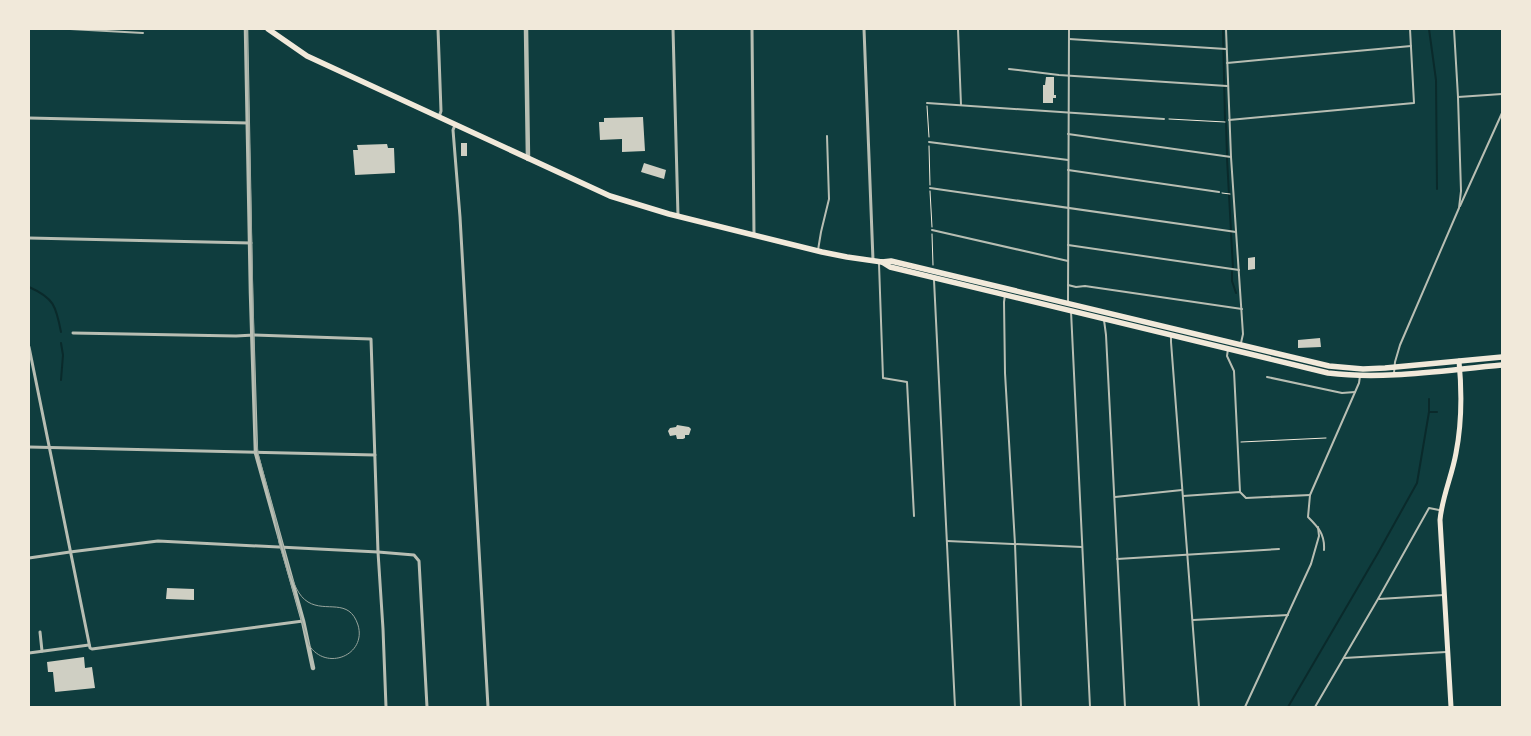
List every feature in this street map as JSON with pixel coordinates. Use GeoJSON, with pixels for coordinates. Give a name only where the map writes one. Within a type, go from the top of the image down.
{"type":"FeatureCollection","features":[{"type":"Feature","properties":{"kind":"main road"},"geometry":{"type":"LineString","coordinates":[[268,29],[307,56],[528,159],[610,196],[678,217],[847,257],[878,262],[890,267],[1005,296],[1316,370],[1360,376],[1394,375],[1502,365]]}},
{"type":"Feature","properties":{"kind":"main road"},"geometry":{"type":"LineString","coordinates":[[878,262],[891,261],[1329,366],[1362,369],[1502,357]]}},
{"type":"Feature","properties":{"kind":"main road"},"geometry":{"type":"LineString","coordinates":[[1068,304],[1069,311]]}},
{"type":"Feature","properties":{"kind":"main road"},"geometry":{"type":"LineString","coordinates":[[1239,352],[1240,345]]}},
{"type":"Feature","properties":{"kind":"main road"},"geometry":{"type":"LineString","coordinates":[[1451,707],[1440,520],[1456,453],[1462,413],[1459,361]]}},
{"type":"Feature","properties":{"kind":"street"},"geometry":{"type":"LineString","coordinates":[[246,29],[256,453],[303,621],[313,668]]}},
{"type":"Feature","properties":{"kind":"street"},"geometry":{"type":"LineString","coordinates":[[438,29],[441,111],[439,117]]}},
{"type":"Feature","properties":{"kind":"street"},"geometry":{"type":"LineString","coordinates":[[526,29],[528,159]]}},
{"type":"Feature","properties":{"kind":"street"},"geometry":{"type":"LineString","coordinates":[[673,29],[678,217]]}},
{"type":"Feature","properties":{"kind":"street"},"geometry":{"type":"LineString","coordinates":[[752,29],[754,235]]}},
{"type":"Feature","properties":{"kind":"street"},"geometry":{"type":"LineString","coordinates":[[864,29],[878,262]]}},
{"type":"Feature","properties":{"kind":"street"},"geometry":{"type":"LineString","coordinates":[[29,118],[248,123]]}},
{"type":"Feature","properties":{"kind":"street"},"geometry":{"type":"LineString","coordinates":[[456,125],[453,130],[461,230],[488,707]]}},
{"type":"Feature","properties":{"kind":"street"},"geometry":{"type":"LineString","coordinates":[[29,238],[250,243]]}},
{"type":"Feature","properties":{"kind":"street"},"geometry":{"type":"LineString","coordinates":[[73,333],[252,335],[371,339],[378,552],[386,707]]}},
{"type":"Feature","properties":{"kind":"street"},"geometry":{"type":"LineString","coordinates":[[29,347],[90,647]]}},
{"type":"Feature","properties":{"kind":"street"},"geometry":{"type":"LineString","coordinates":[[29,447],[375,455]]}},
{"type":"Feature","properties":{"kind":"street"},"geometry":{"type":"LineString","coordinates":[[29,558],[158,541],[413,555],[419,561],[427,707]]}},
{"type":"Feature","properties":{"kind":"street"},"geometry":{"type":"LineString","coordinates":[[29,652],[90,647],[303,621]]}},
{"type":"Feature","properties":{"kind":"street"},"geometry":{"type":"LineString","coordinates":[[40,632],[42,651]]}},
{"type":"Feature","properties":{"kind":"lane"},"geometry":{"type":"LineString","coordinates":[[70,29],[144,32]]}},
{"type":"Feature","properties":{"kind":"lane"},"geometry":{"type":"LineString","coordinates":[[958,29],[961,105]]}},
{"type":"Feature","properties":{"kind":"lane"},"geometry":{"type":"LineString","coordinates":[[1068,304],[1069,29]]}},
{"type":"Feature","properties":{"kind":"lane"},"geometry":{"type":"LineString","coordinates":[[1226,29],[1224,49],[1227,63],[1233,195],[1242,308],[1243,334],[1240,345]]}},
{"type":"Feature","properties":{"kind":"lane"},"geometry":{"type":"LineString","coordinates":[[1229,120],[1414,103],[1410,29]]}},
{"type":"Feature","properties":{"kind":"lane"},"geometry":{"type":"LineString","coordinates":[[1454,29],[1461,191],[1459,208]]}},
{"type":"Feature","properties":{"kind":"lane"},"geometry":{"type":"LineString","coordinates":[[1069,39],[1224,49]]}},
{"type":"Feature","properties":{"kind":"lane"},"geometry":{"type":"LineString","coordinates":[[1227,63],[1411,46]]}},
{"type":"Feature","properties":{"kind":"lane"},"geometry":{"type":"LineString","coordinates":[[1009,69],[1069,76],[1227,86]]}},
{"type":"Feature","properties":{"kind":"lane"},"geometry":{"type":"LineString","coordinates":[[1458,97],[1502,94]]}},
{"type":"Feature","properties":{"kind":"lane"},"geometry":{"type":"LineString","coordinates":[[927,103],[1164,119]]}},
{"type":"Feature","properties":{"kind":"lane"},"geometry":{"type":"LineString","coordinates":[[1394,375],[1400,345],[1502,113]]}},
{"type":"Feature","properties":{"kind":"lane"},"geometry":{"type":"LineString","coordinates":[[1068,134],[1231,157]]}},
{"type":"Feature","properties":{"kind":"lane"},"geometry":{"type":"LineString","coordinates":[[818,250],[829,199],[826,136]]}},
{"type":"Feature","properties":{"kind":"lane"},"geometry":{"type":"LineString","coordinates":[[929,142],[1068,160]]}},
{"type":"Feature","properties":{"kind":"lane"},"geometry":{"type":"LineString","coordinates":[[1068,170],[1219,192]]}},
{"type":"Feature","properties":{"kind":"lane"},"geometry":{"type":"LineString","coordinates":[[930,188],[1236,232]]}},
{"type":"Feature","properties":{"kind":"lane"},"geometry":{"type":"LineString","coordinates":[[932,230],[1068,261]]}},
{"type":"Feature","properties":{"kind":"lane"},"geometry":{"type":"LineString","coordinates":[[1068,245],[1239,270]]}},
{"type":"Feature","properties":{"kind":"lane"},"geometry":{"type":"LineString","coordinates":[[878,262],[883,378],[907,382],[914,516]]}},
{"type":"Feature","properties":{"kind":"lane"},"geometry":{"type":"LineString","coordinates":[[934,278],[955,707]]}},
{"type":"Feature","properties":{"kind":"lane"},"geometry":{"type":"LineString","coordinates":[[1068,285],[1242,308]]}},
{"type":"Feature","properties":{"kind":"lane"},"geometry":{"type":"LineString","coordinates":[[1005,296],[1006,372],[1021,707]]}},
{"type":"Feature","properties":{"kind":"lane"},"geometry":{"type":"LineString","coordinates":[[1069,311],[1090,707]]}},
{"type":"Feature","properties":{"kind":"lane"},"geometry":{"type":"LineString","coordinates":[[1104,320],[1125,707]]}},
{"type":"Feature","properties":{"kind":"lane"},"geometry":{"type":"LineString","coordinates":[[1172,336],[1170,342],[1199,707]]}},
{"type":"Feature","properties":{"kind":"lane"},"geometry":{"type":"LineString","coordinates":[[1228,349],[1227,356],[1234,371],[1240,492],[1246,498],[1310,495]]}},
{"type":"Feature","properties":{"kind":"lane"},"geometry":{"type":"LineString","coordinates":[[1324,550],[1325,541],[1318,527],[1308,517],[1310,495],[1360,383],[1360,376]]}},
{"type":"Feature","properties":{"kind":"lane"},"geometry":{"type":"LineString","coordinates":[[1267,377],[1342,393],[1356,392]]}},
{"type":"Feature","properties":{"kind":"lane"},"geometry":{"type":"LineString","coordinates":[[1114,497],[1182,490]]}},
{"type":"Feature","properties":{"kind":"lane"},"geometry":{"type":"LineString","coordinates":[[1183,496],[1240,492]]}},
{"type":"Feature","properties":{"kind":"lane"},"geometry":{"type":"LineString","coordinates":[[1315,707],[1429,508],[1441,510]]}},
{"type":"Feature","properties":{"kind":"lane"},"geometry":{"type":"LineString","coordinates":[[1245,707],[1314,558],[1319,536],[1318,527]]}},
{"type":"Feature","properties":{"kind":"lane"},"geometry":{"type":"LineString","coordinates":[[946,541],[1082,547]]}},
{"type":"Feature","properties":{"kind":"lane"},"geometry":{"type":"LineString","coordinates":[[1117,559],[1279,549]]}},
{"type":"Feature","properties":{"kind":"lane"},"geometry":{"type":"LineString","coordinates":[[1378,599],[1444,595]]}},
{"type":"Feature","properties":{"kind":"lane"},"geometry":{"type":"LineString","coordinates":[[1192,620],[1288,615]]}},
{"type":"Feature","properties":{"kind":"lane"},"geometry":{"type":"LineString","coordinates":[[1344,658],[1448,652]]}},
{"type":"Feature","properties":{"kind":"path"},"geometry":{"type":"LineString","coordinates":[[1164,119],[1227,122],[1229,120]]}},
{"type":"Feature","properties":{"kind":"path"},"geometry":{"type":"LineString","coordinates":[[1219,192],[1233,195]]}},
{"type":"Feature","properties":{"kind":"path"},"geometry":{"type":"LineString","coordinates":[[1238,442],[1326,438]]}},
{"type":"Feature","properties":{"kind":"building"},"geometry":{"type":"Polygon","coordinates":[[[1046,77],[1054,77],[1054,95],[1056,95],[1056,98],[1053,98],[1053,103],[1043,103],[1043,85],[1045,85],[1046,77]]]}},
{"type":"Feature","properties":{"kind":"building"},"geometry":{"type":"Polygon","coordinates":[[[643,117],[645,151],[622,152],[622,139],[600,140],[599,122],[604,122],[604,118],[643,117]]]}},
{"type":"Feature","properties":{"kind":"building"},"geometry":{"type":"Polygon","coordinates":[[[461,143],[467,143],[467,156],[461,156],[461,143]]]}},
{"type":"Feature","properties":{"kind":"building"},"geometry":{"type":"Polygon","coordinates":[[[387,144],[388,148],[394,148],[395,173],[355,175],[353,150],[358,150],[357,145],[387,144]]]}},
{"type":"Feature","properties":{"kind":"building"},"geometry":{"type":"Polygon","coordinates":[[[644,163],[666,170],[664,179],[641,172],[644,163]]]}},
{"type":"Feature","properties":{"kind":"building"},"geometry":{"type":"Polygon","coordinates":[[[1255,257],[1255,269],[1248,270],[1248,258],[1255,257]]]}},
{"type":"Feature","properties":{"kind":"building"},"geometry":{"type":"Polygon","coordinates":[[[1320,338],[1321,347],[1298,348],[1298,340],[1320,338]]]}},
{"type":"Feature","properties":{"kind":"building"},"geometry":{"type":"Polygon","coordinates":[[[677,425],[689,427],[691,429],[689,435],[685,435],[683,439],[677,439],[676,435],[670,436],[668,431],[677,425]]]}},
{"type":"Feature","properties":{"kind":"building"},"geometry":{"type":"Polygon","coordinates":[[[167,588],[194,589],[194,600],[166,599],[167,588]]]}},
{"type":"Feature","properties":{"kind":"building"},"geometry":{"type":"Polygon","coordinates":[[[84,657],[85,668],[92,667],[95,688],[55,692],[53,672],[48,672],[47,662],[84,657]]]}},
{"type":"Feature","properties":{"kind":"waterway"},"geometry":{"type":"LineString","coordinates":[[1223,29],[1225,121]]}},
{"type":"Feature","properties":{"kind":"waterway"},"geometry":{"type":"LineString","coordinates":[[1429,29],[1436,80],[1437,189]]}},
{"type":"Feature","properties":{"kind":"waterway"},"geometry":{"type":"LineString","coordinates":[[1226,123],[1227,155]]}},
{"type":"Feature","properties":{"kind":"waterway"},"geometry":{"type":"LineString","coordinates":[[1227,158],[1231,231]]}},
{"type":"Feature","properties":{"kind":"waterway"},"geometry":{"type":"LineString","coordinates":[[1231,233],[1233,268]]}},
{"type":"Feature","properties":{"kind":"waterway"},"geometry":{"type":"LineString","coordinates":[[1232,272],[1232,281],[1236,293]]}},
{"type":"Feature","properties":{"kind":"waterway"},"geometry":{"type":"LineString","coordinates":[[29,287],[49,299],[55,309],[61,332]]}},
{"type":"Feature","properties":{"kind":"waterway"},"geometry":{"type":"LineString","coordinates":[[61,343],[63,355],[61,380]]}},
{"type":"Feature","properties":{"kind":"waterway"},"geometry":{"type":"LineString","coordinates":[[1288,707],[1417,483],[1429,412],[1429,399]]}},
{"type":"Feature","properties":{"kind":"waterway"},"geometry":{"type":"LineString","coordinates":[[1429,412],[1437,412]]}},
{"type":"Feature","properties":{"kind":"tram line"},"geometry":{"type":"LineString","coordinates":[[247,29],[256,435],[258,453],[290,573],[295,585],[299,593],[308,602],[315,605],[343,608],[354,616],[358,625],[359,636],[357,645],[351,652],[334,658],[325,657],[316,653],[309,645],[279,543],[275,518]]}}]}
